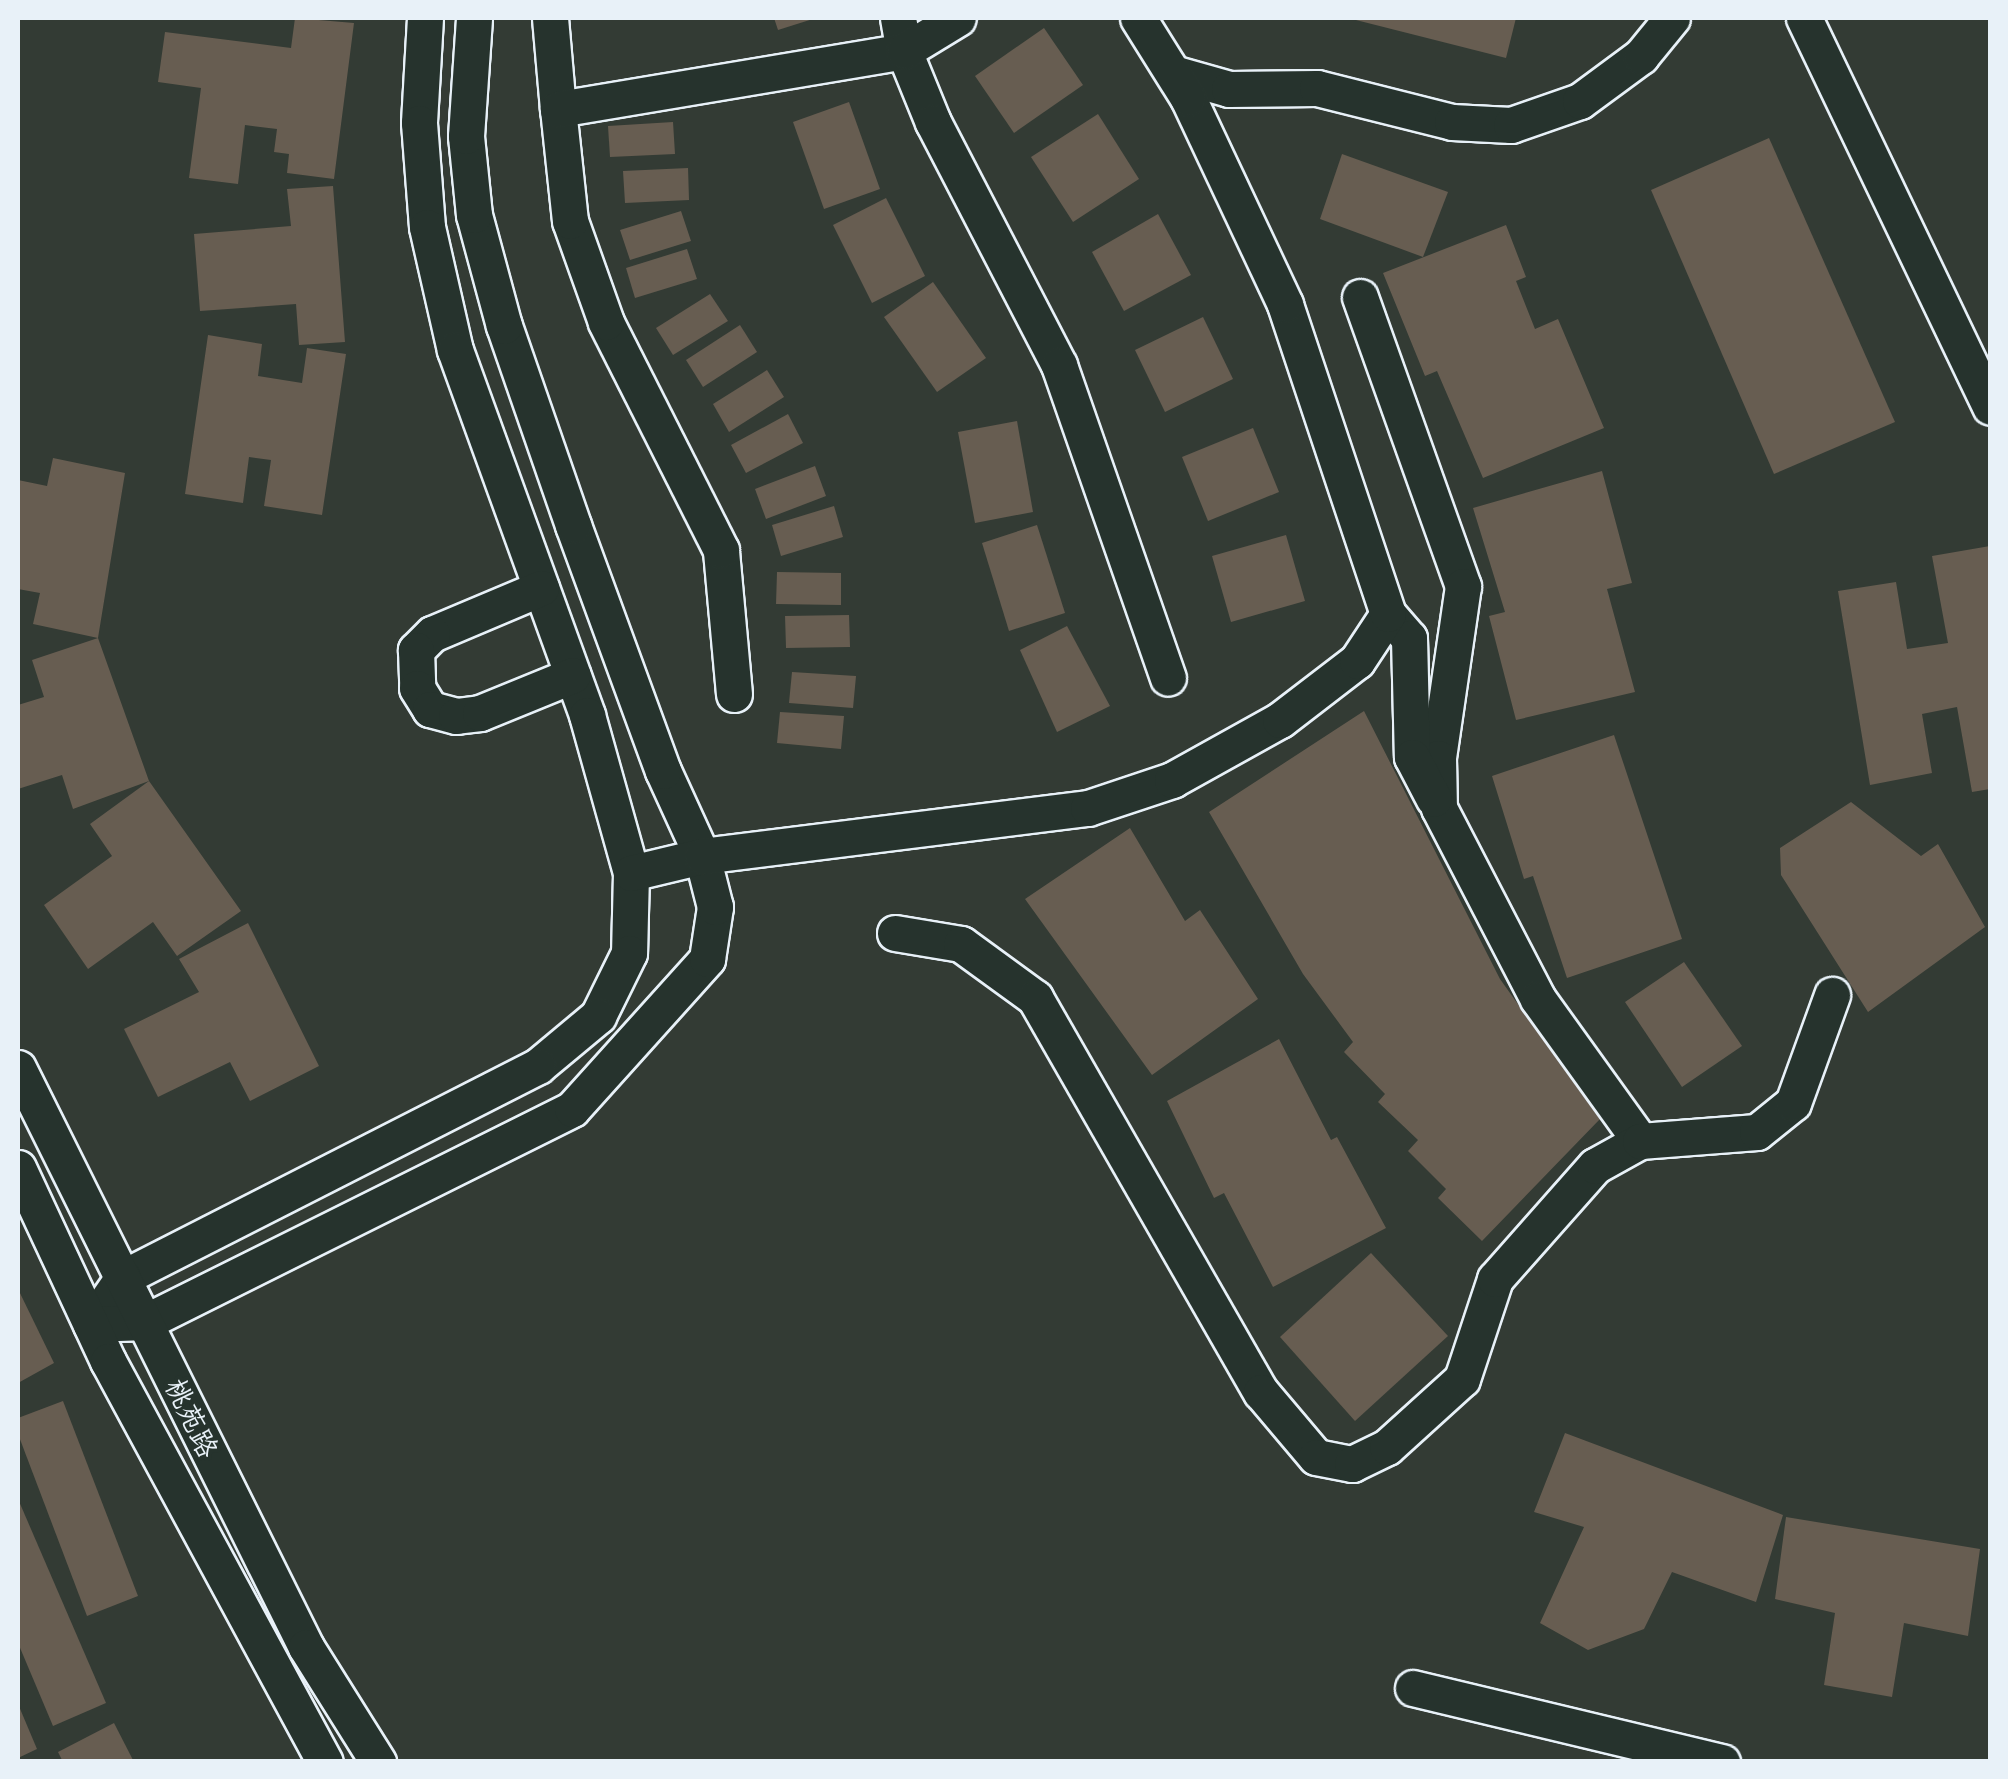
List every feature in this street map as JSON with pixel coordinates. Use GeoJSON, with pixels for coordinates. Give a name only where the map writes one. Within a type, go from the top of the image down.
{"type":"FeatureCollection","features":[{"type":"Feature","properties":{"kind":"street"},"geometry":{"type":"LineString","coordinates":[[91,1324],[123,1277],[538,1066],[598,1016],[629,953],[631,873],[572,676],[455,350],[427,227],[420,123],[425,18]]}},
{"type":"Feature","properties":{"kind":"street"},"geometry":{"type":"LineString","coordinates":[[91,1324],[145,1322],[572,1109],[707,959],[716,907],[702,856],[662,771],[504,326],[471,184],[466,136],[474,18]]}},
{"type":"Feature","properties":{"kind":"street"},"geometry":{"type":"LineString","coordinates":[[550,18],[570,221],[606,322],[722,550],[734,694]]}},
{"type":"Feature","properties":{"kind":"street"},"geometry":{"type":"LineString","coordinates":[[558,108],[901,34],[958,18]]}},
{"type":"Feature","properties":{"kind":"street"},"geometry":{"type":"LineString","coordinates":[[1138,18],[1172,73],[1285,304],[1388,614],[1409,638],[1412,757],[1538,999],[1640,1140]]}},
{"type":"Feature","properties":{"kind":"street"},"geometry":{"type":"LineString","coordinates":[[1172,73],[1228,89],[1317,88],[1452,122],[1511,125],[1580,101],[1641,56],[1672,18]]}},
{"type":"Feature","properties":{"kind":"street"},"geometry":{"type":"LineString","coordinates":[[1804,18],[1990,407]]}},
{"type":"Feature","properties":{"kind":"street"},"geometry":{"type":"LineString","coordinates":[[901,34],[933,122],[1058,364],[1168,678]]}},
{"type":"Feature","properties":{"kind":"street"},"geometry":{"type":"LineString","coordinates":[[1360,297],[1462,586],[1438,758],[1440,808]]}},
{"type":"Feature","properties":{"kind":"street"},"geometry":{"type":"LineString","coordinates":[[541,588],[432,634],[416,650],[417,688],[430,709],[456,716],[480,713],[572,676]]}},
{"type":"Feature","properties":{"kind":"street"},"geometry":{"type":"LineString","coordinates":[[631,873],[702,856],[1088,808],[1172,780],[1311,697],[1357,661],[1388,614]]}},
{"type":"Feature","properties":{"kind":"street"},"geometry":{"type":"LineString","coordinates":[[895,934],[960,944],[1035,998],[1261,1392],[1316,1456],[1352,1464],[1386,1447],[1462,1379],[1495,1279],[1595,1166],[1640,1140],[1756,1132],[1793,1102],[1832,996]]}},
{"type":"Feature","properties":{"kind":"street","name":"桃苑路"},"geometry":{"type":"LineString","coordinates":[[18,1068],[306,1647],[378,1762]]}},
{"type":"Feature","properties":{"kind":"street","name":"桃苑路"},"geometry":{"type":"LineString","coordinates":[[18,1168],[91,1324],[264,1660],[325,1762]]}},
{"type":"Feature","properties":{"kind":"street"},"geometry":{"type":"LineString","coordinates":[[1413,1688],[1722,1762]]}},
{"type":"Feature","properties":{"kind":"building"},"geometry":{"type":"Polygon","coordinates":[[[295,18],[354,23],[334,179],[287,173],[289,154],[274,152],[277,129],[245,125],[238,184],[189,178],[201,88],[158,82],[165,32],[291,48],[295,18]]]}},
{"type":"Feature","properties":{"kind":"building"},"geometry":{"type":"Polygon","coordinates":[[[774,18],[816,18],[778,30],[774,18]]]}},
{"type":"Feature","properties":{"kind":"building"},"geometry":{"type":"Polygon","coordinates":[[[1348,18],[1516,18],[1506,58],[1348,18]]]}},
{"type":"Feature","properties":{"kind":"building"},"geometry":{"type":"Polygon","coordinates":[[[1044,28],[1083,85],[1014,133],[975,76],[1044,28]]]}},
{"type":"Feature","properties":{"kind":"building"},"geometry":{"type":"Polygon","coordinates":[[[849,102],[880,189],[824,209],[793,122],[849,102]]]}},
{"type":"Feature","properties":{"kind":"building"},"geometry":{"type":"Polygon","coordinates":[[[1098,114],[1139,179],[1073,222],[1031,157],[1098,114]]]}},
{"type":"Feature","properties":{"kind":"building"},"geometry":{"type":"Polygon","coordinates":[[[673,122],[675,154],[610,157],[608,126],[673,122]]]}},
{"type":"Feature","properties":{"kind":"building"},"geometry":{"type":"Polygon","coordinates":[[[1769,138],[1895,422],[1774,474],[1651,190],[1769,138]]]}},
{"type":"Feature","properties":{"kind":"building"},"geometry":{"type":"Polygon","coordinates":[[[1342,154],[1448,192],[1423,257],[1320,219],[1342,154]]]}},
{"type":"Feature","properties":{"kind":"building"},"geometry":{"type":"Polygon","coordinates":[[[688,168],[689,200],[625,203],[623,171],[688,168]]]}},
{"type":"Feature","properties":{"kind":"building"},"geometry":{"type":"Polygon","coordinates":[[[333,186],[345,342],[299,345],[296,304],[200,311],[194,234],[291,226],[287,189],[333,186]]]}},
{"type":"Feature","properties":{"kind":"building"},"geometry":{"type":"Polygon","coordinates":[[[886,198],[925,276],[872,303],[833,225],[886,198]]]}},
{"type":"Feature","properties":{"kind":"building"},"geometry":{"type":"Polygon","coordinates":[[[681,211],[691,241],[630,260],[620,230],[681,211]]]}},
{"type":"Feature","properties":{"kind":"building"},"geometry":{"type":"Polygon","coordinates":[[[1158,214],[1191,275],[1124,311],[1092,252],[1158,214]]]}},
{"type":"Feature","properties":{"kind":"building"},"geometry":{"type":"Polygon","coordinates":[[[1506,225],[1526,277],[1516,281],[1535,329],[1558,319],[1604,428],[1483,478],[1437,371],[1425,376],[1383,273],[1506,225]]]}},
{"type":"Feature","properties":{"kind":"building"},"geometry":{"type":"Polygon","coordinates":[[[687,249],[697,279],[635,298],[626,268],[687,249]]]}},
{"type":"Feature","properties":{"kind":"building"},"geometry":{"type":"Polygon","coordinates":[[[933,282],[986,358],[937,392],[884,317],[933,282]]]}},
{"type":"Feature","properties":{"kind":"building"},"geometry":{"type":"Polygon","coordinates":[[[710,294],[728,321],[673,355],[656,328],[710,294]]]}},
{"type":"Feature","properties":{"kind":"building"},"geometry":{"type":"Polygon","coordinates":[[[1203,317],[1233,379],[1165,412],[1135,350],[1203,317]]]}},
{"type":"Feature","properties":{"kind":"building"},"geometry":{"type":"Polygon","coordinates":[[[740,325],[757,352],[703,387],[686,360],[740,325]]]}},
{"type":"Feature","properties":{"kind":"building"},"geometry":{"type":"Polygon","coordinates":[[[208,335],[262,344],[258,376],[302,383],[307,348],[346,354],[322,515],[264,506],[271,460],[249,457],[243,503],[185,494],[208,335]]]}},
{"type":"Feature","properties":{"kind":"building"},"geometry":{"type":"Polygon","coordinates":[[[767,370],[784,397],[729,432],[713,404],[767,370]]]}},
{"type":"Feature","properties":{"kind":"building"},"geometry":{"type":"Polygon","coordinates":[[[788,414],[803,443],[746,473],[731,445],[788,414]]]}},
{"type":"Feature","properties":{"kind":"building"},"geometry":{"type":"Polygon","coordinates":[[[1017,421],[1033,512],[975,523],[958,432],[1017,421]]]}},
{"type":"Feature","properties":{"kind":"building"},"geometry":{"type":"Polygon","coordinates":[[[1253,428],[1279,492],[1208,521],[1182,457],[1253,428]]]}},
{"type":"Feature","properties":{"kind":"building"},"geometry":{"type":"Polygon","coordinates":[[[53,458],[125,473],[98,638],[33,624],[40,593],[18,589],[18,480],[47,486],[53,458]]]}},
{"type":"Feature","properties":{"kind":"building"},"geometry":{"type":"Polygon","coordinates":[[[815,466],[826,496],[766,519],[755,489],[815,466]]]}},
{"type":"Feature","properties":{"kind":"building"},"geometry":{"type":"Polygon","coordinates":[[[1602,471],[1632,583],[1607,589],[1635,692],[1516,720],[1489,616],[1505,612],[1473,508],[1602,471]]]}},
{"type":"Feature","properties":{"kind":"building"},"geometry":{"type":"Polygon","coordinates":[[[834,506],[843,537],[781,556],[772,525],[834,506]]]}},
{"type":"Feature","properties":{"kind":"building"},"geometry":{"type":"Polygon","coordinates":[[[1037,525],[1065,613],[1009,631],[982,543],[1037,525]]]}},
{"type":"Feature","properties":{"kind":"building"},"geometry":{"type":"Polygon","coordinates":[[[1286,535],[1305,601],[1231,622],[1212,556],[1286,535]]]}},
{"type":"Feature","properties":{"kind":"building"},"geometry":{"type":"Polygon","coordinates":[[[1990,546],[1990,789],[1972,792],[1957,707],[1922,714],[1932,773],[1870,785],[1838,591],[1896,582],[1907,649],[1948,643],[1932,556],[1990,546]]]}},
{"type":"Feature","properties":{"kind":"building"},"geometry":{"type":"Polygon","coordinates":[[[777,572],[841,573],[841,605],[776,604],[777,572]]]}},
{"type":"Feature","properties":{"kind":"building"},"geometry":{"type":"Polygon","coordinates":[[[849,615],[850,647],[786,648],[785,616],[849,615]]]}},
{"type":"Feature","properties":{"kind":"building"},"geometry":{"type":"Polygon","coordinates":[[[1067,626],[1110,706],[1057,732],[1020,650],[1067,626]]]}},
{"type":"Feature","properties":{"kind":"building"},"geometry":{"type":"Polygon","coordinates":[[[98,638],[149,781],[73,809],[62,775],[18,789],[18,705],[44,697],[32,660],[98,638]]]}},
{"type":"Feature","properties":{"kind":"building"},"geometry":{"type":"Polygon","coordinates":[[[792,672],[856,676],[853,708],[789,703],[792,672]]]}},
{"type":"Feature","properties":{"kind":"building"},"geometry":{"type":"Polygon","coordinates":[[[1364,711],[1500,979],[1600,1119],[1482,1241],[1438,1198],[1446,1189],[1408,1151],[1418,1140],[1378,1102],[1385,1094],[1344,1052],[1353,1042],[1303,974],[1209,812],[1364,711]]]}},
{"type":"Feature","properties":{"kind":"building"},"geometry":{"type":"Polygon","coordinates":[[[780,712],[844,716],[841,749],[777,743],[780,712]]]}},
{"type":"Feature","properties":{"kind":"building"},"geometry":{"type":"Polygon","coordinates":[[[1614,735],[1682,939],[1567,978],[1533,876],[1524,879],[1492,776],[1614,735]]]}},
{"type":"Feature","properties":{"kind":"building"},"geometry":{"type":"Polygon","coordinates":[[[149,781],[241,911],[177,956],[153,922],[88,969],[44,905],[112,856],[90,824],[149,781]]]}},
{"type":"Feature","properties":{"kind":"building"},"geometry":{"type":"Polygon","coordinates":[[[1851,802],[1921,856],[1938,844],[1985,927],[1868,1012],[1781,875],[1780,848],[1851,802]]]}},
{"type":"Feature","properties":{"kind":"building"},"geometry":{"type":"Polygon","coordinates":[[[1130,828],[1185,921],[1200,910],[1258,999],[1152,1075],[1025,899],[1130,828]]]}},
{"type":"Feature","properties":{"kind":"building"},"geometry":{"type":"Polygon","coordinates":[[[248,923],[319,1066],[250,1101],[230,1062],[158,1097],[124,1029],[199,992],[179,959],[248,923]]]}},
{"type":"Feature","properties":{"kind":"building"},"geometry":{"type":"Polygon","coordinates":[[[1684,962],[1742,1046],[1682,1087],[1625,1002],[1684,962]]]}},
{"type":"Feature","properties":{"kind":"building"},"geometry":{"type":"Polygon","coordinates":[[[1279,1039],[1331,1140],[1337,1137],[1386,1228],[1273,1287],[1224,1193],[1214,1198],[1167,1101],[1279,1039]]]}},
{"type":"Feature","properties":{"kind":"building"},"geometry":{"type":"Polygon","coordinates":[[[1371,1253],[1448,1336],[1355,1421],[1280,1337],[1371,1253]]]}},
{"type":"Feature","properties":{"kind":"building"},"geometry":{"type":"Polygon","coordinates":[[[18,1289],[54,1363],[18,1383],[18,1289]]]}},
{"type":"Feature","properties":{"kind":"building"},"geometry":{"type":"Polygon","coordinates":[[[63,1401],[138,1596],[87,1616],[18,1434],[18,1418],[63,1401]]]}},
{"type":"Feature","properties":{"kind":"building"},"geometry":{"type":"Polygon","coordinates":[[[1565,1433],[1783,1515],[1756,1602],[1672,1572],[1644,1629],[1588,1650],[1540,1623],[1584,1527],[1534,1512],[1565,1433]]]}},
{"type":"Feature","properties":{"kind":"building"},"geometry":{"type":"Polygon","coordinates":[[[18,1499],[106,1703],[53,1726],[18,1643],[18,1499]]]}},
{"type":"Feature","properties":{"kind":"building"},"geometry":{"type":"Polygon","coordinates":[[[1786,1517],[1980,1549],[1968,1636],[1904,1623],[1892,1697],[1824,1685],[1835,1613],[1775,1599],[1786,1517]]]}},
{"type":"Feature","properties":{"kind":"building"},"geometry":{"type":"Polygon","coordinates":[[[18,1704],[37,1749],[18,1758],[18,1704]]]}},
{"type":"Feature","properties":{"kind":"building"},"geometry":{"type":"Polygon","coordinates":[[[114,1723],[134,1762],[63,1762],[58,1752],[114,1723]]]}}]}
